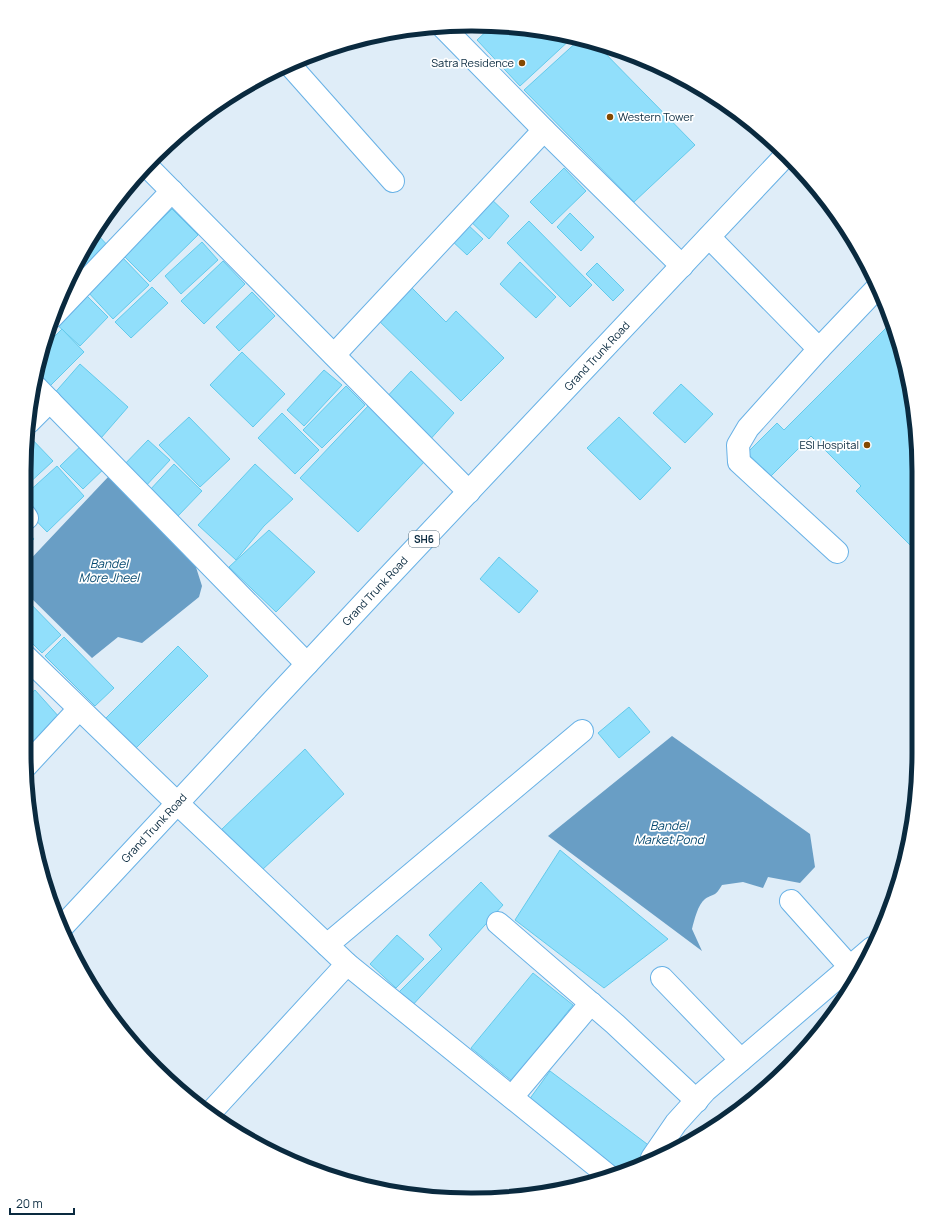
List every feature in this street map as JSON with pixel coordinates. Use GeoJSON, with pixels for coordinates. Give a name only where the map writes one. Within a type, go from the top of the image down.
{"type":"FeatureCollection","features":[{"type":"Feature","properties":{"kind":"street"},"geometry":{"type":"LineString","coordinates":[[448,32],[544,130],[682,266]]}},
{"type":"Feature","properties":{"kind":"street"},"geometry":{"type":"LineString","coordinates":[[293,69],[393,181]]}},
{"type":"Feature","properties":{"kind":"street"},"geometry":{"type":"LineString","coordinates":[[334,355],[544,130]]}},
{"type":"Feature","properties":{"kind":"street","name":"Grand Trunk Road"},"geometry":{"type":"LineString","coordinates":[[66,923],[782,159]]}},
{"type":"Feature","properties":{"kind":"street"},"geometry":{"type":"LineString","coordinates":[[151,170],[469,492]]}},
{"type":"Feature","properties":{"kind":"street"},"geometry":{"type":"LineString","coordinates":[[65,304],[172,191]]}},
{"type":"Feature","properties":{"kind":"street"},"geometry":{"type":"LineString","coordinates":[[709,237],[819,349]]}},
{"type":"Feature","properties":{"kind":"street"},"geometry":{"type":"LineString","coordinates":[[837,552],[738,462],[738,445],[748,428],[819,349],[873,292]]}},
{"type":"Feature","properties":{"kind":"street"},"geometry":{"type":"LineString","coordinates":[[36,408],[43,394],[307,664]]}},
{"type":"Feature","properties":{"kind":"street"},"geometry":{"type":"LineString","coordinates":[[31,662],[347,964],[605,1173]]}},
{"type":"Feature","properties":{"kind":"street"},"geometry":{"type":"LineString","coordinates":[[31,760],[79,708]]}},
{"type":"Feature","properties":{"kind":"street"},"geometry":{"type":"LineString","coordinates":[[327,945],[582,731]]}},
{"type":"Feature","properties":{"kind":"street"},"geometry":{"type":"LineString","coordinates":[[791,901],[850,967]]}},
{"type":"Feature","properties":{"kind":"street"},"geometry":{"type":"LineString","coordinates":[[498,923],[592,1003],[696,1101]]}},
{"type":"Feature","properties":{"kind":"street"},"geometry":{"type":"LineString","coordinates":[[656,1152],[676,1123],[705,1091],[862,957]]}},
{"type":"Feature","properties":{"kind":"street"},"geometry":{"type":"LineString","coordinates":[[213,1109],[347,964]]}},
{"type":"Feature","properties":{"kind":"street"},"geometry":{"type":"LineString","coordinates":[[662,978],[741,1060]]}},
{"type":"Feature","properties":{"kind":"street"},"geometry":{"type":"LineString","coordinates":[[512,1097],[592,1003]]}},
{"type":"Feature","properties":{"kind":"water","name":"Bandel More Jheel"},"geometry":{"type":"Polygon","coordinates":[[[109,476],[194,561],[202,586],[199,597],[142,643],[118,637],[92,658],[31,598],[31,559],[109,476]]]}},
{"type":"Feature","properties":{"kind":"water","name":"Bandel Market Pond"},"geometry":{"type":"Polygon","coordinates":[[[672,736],[810,834],[815,867],[800,883],[768,877],[763,888],[743,882],[722,885],[716,893],[703,901],[695,917],[692,929],[702,951],[548,836],[672,736]]]}},
{"type":"Feature","properties":{"kind":"building","name":"Satra Residence"},"geometry":{"type":"Polygon","coordinates":[[[486,32],[529,35],[568,42],[520,86],[477,40],[486,32]]]}},
{"type":"Feature","properties":{"kind":"building","name":"Western Tower"},"geometry":{"type":"Polygon","coordinates":[[[575,43],[603,51],[695,145],[634,202],[524,90],[575,43]]]}},
{"type":"Feature","properties":{"kind":"building"},"geometry":{"type":"Polygon","coordinates":[[[564,168],[586,191],[552,224],[530,202],[564,168]]]}},
{"type":"Feature","properties":{"kind":"building"},"geometry":{"type":"Polygon","coordinates":[[[487,195],[509,216],[489,239],[466,217],[487,195]]]}},
{"type":"Feature","properties":{"kind":"building"},"geometry":{"type":"Polygon","coordinates":[[[172,209],[198,235],[150,282],[124,256],[172,209]]]}},
{"type":"Feature","properties":{"kind":"building"},"geometry":{"type":"Polygon","coordinates":[[[570,213],[594,237],[581,251],[557,227],[570,213]]]}},
{"type":"Feature","properties":{"kind":"building"},"geometry":{"type":"Polygon","coordinates":[[[529,221],[592,285],[570,307],[507,243],[529,221]]]}},
{"type":"Feature","properties":{"kind":"building"},"geometry":{"type":"Polygon","coordinates":[[[465,222],[483,239],[467,255],[449,238],[465,222]]]}},
{"type":"Feature","properties":{"kind":"building"},"geometry":{"type":"Polygon","coordinates":[[[99,236],[111,249],[75,285],[73,283],[76,277],[99,236]]]}},
{"type":"Feature","properties":{"kind":"building"},"geometry":{"type":"Polygon","coordinates":[[[202,242],[218,260],[181,294],[165,276],[202,242]]]}},
{"type":"Feature","properties":{"kind":"building"},"geometry":{"type":"Polygon","coordinates":[[[122,257],[149,285],[113,319],[87,291],[122,257]]]}},
{"type":"Feature","properties":{"kind":"building"},"geometry":{"type":"Polygon","coordinates":[[[223,261],[245,284],[204,324],[181,301],[223,261]]]}},
{"type":"Feature","properties":{"kind":"building"},"geometry":{"type":"Polygon","coordinates":[[[520,262],[556,297],[536,318],[500,284],[520,262]]]}},
{"type":"Feature","properties":{"kind":"building"},"geometry":{"type":"Polygon","coordinates":[[[597,263],[624,290],[613,301],[586,274],[597,263]]]}},
{"type":"Feature","properties":{"kind":"building"},"geometry":{"type":"Polygon","coordinates":[[[407,283],[446,322],[456,311],[504,358],[461,401],[374,316],[407,283]]]}},
{"type":"Feature","properties":{"kind":"building"},"geometry":{"type":"Polygon","coordinates":[[[152,287],[168,303],[131,338],[115,322],[152,287]]]}},
{"type":"Feature","properties":{"kind":"building"},"geometry":{"type":"Polygon","coordinates":[[[83,292],[108,317],[80,346],[56,324],[60,316],[83,292]]]}},
{"type":"Feature","properties":{"kind":"building"},"geometry":{"type":"Polygon","coordinates":[[[252,292],[275,316],[239,351],[216,327],[252,292]]]}},
{"type":"Feature","properties":{"kind":"building","name":"ESI Hospital"},"geometry":{"type":"Polygon","coordinates":[[[887,327],[897,357],[904,386],[908,414],[912,472],[912,547],[856,491],[861,486],[811,436],[771,476],[747,453],[777,423],[784,430],[887,327]]]}},
{"type":"Feature","properties":{"kind":"building"},"geometry":{"type":"Polygon","coordinates":[[[62,329],[84,352],[48,388],[40,380],[51,340],[62,329]]]}},
{"type":"Feature","properties":{"kind":"building"},"geometry":{"type":"Polygon","coordinates":[[[242,352],[285,394],[253,427],[210,385],[242,352]]]}},
{"type":"Feature","properties":{"kind":"building"},"geometry":{"type":"Polygon","coordinates":[[[80,364],[128,407],[101,438],[52,396],[80,364]]]}},
{"type":"Feature","properties":{"kind":"building"},"geometry":{"type":"Polygon","coordinates":[[[324,370],[342,385],[304,426],[287,410],[324,370]]]}},
{"type":"Feature","properties":{"kind":"building"},"geometry":{"type":"Polygon","coordinates":[[[411,371],[454,413],[427,443],[383,401],[411,371]]]}},
{"type":"Feature","properties":{"kind":"building"},"geometry":{"type":"Polygon","coordinates":[[[681,384],[713,414],[685,443],[653,413],[681,384]]]}},
{"type":"Feature","properties":{"kind":"building"},"geometry":{"type":"Polygon","coordinates":[[[346,386],[365,405],[322,448],[303,430],[346,386]]]}},
{"type":"Feature","properties":{"kind":"building"},"geometry":{"type":"Polygon","coordinates":[[[368,406],[425,461],[358,532],[300,478],[368,406]]]}},
{"type":"Feature","properties":{"kind":"building"},"geometry":{"type":"Polygon","coordinates":[[[282,413],[319,450],[295,474],[258,438],[282,413]]]}},
{"type":"Feature","properties":{"kind":"building"},"geometry":{"type":"Polygon","coordinates":[[[189,417],[230,459],[200,487],[159,445],[189,417]]]}},
{"type":"Feature","properties":{"kind":"building"},"geometry":{"type":"Polygon","coordinates":[[[619,417],[671,468],[640,500],[587,448],[619,417]]]}},
{"type":"Feature","properties":{"kind":"building"},"geometry":{"type":"Polygon","coordinates":[[[32,440],[53,461],[31,481],[32,440]]]}},
{"type":"Feature","properties":{"kind":"building"},"geometry":{"type":"Polygon","coordinates":[[[87,440],[110,463],[83,489],[60,466],[87,440]]]}},
{"type":"Feature","properties":{"kind":"building"},"geometry":{"type":"Polygon","coordinates":[[[148,440],[170,460],[143,489],[121,468],[148,440]]]}},
{"type":"Feature","properties":{"kind":"building"},"geometry":{"type":"Polygon","coordinates":[[[174,464],[202,491],[177,517],[149,491],[174,464]]]}},
{"type":"Feature","properties":{"kind":"building"},"geometry":{"type":"Polygon","coordinates":[[[255,464],[293,499],[264,526],[236,560],[198,525],[255,464]]]}},
{"type":"Feature","properties":{"kind":"building"},"geometry":{"type":"Polygon","coordinates":[[[57,466],[84,496],[47,532],[31,515],[31,490],[57,466]]]}},
{"type":"Feature","properties":{"kind":"building"},"geometry":{"type":"Polygon","coordinates":[[[269,530],[315,572],[276,612],[229,567],[269,530]]]}},
{"type":"Feature","properties":{"kind":"building"},"geometry":{"type":"Polygon","coordinates":[[[499,557],[538,591],[519,613],[480,579],[499,557]]]}},
{"type":"Feature","properties":{"kind":"building"},"geometry":{"type":"Polygon","coordinates":[[[31,604],[61,635],[42,653],[31,642],[31,604]]]}},
{"type":"Feature","properties":{"kind":"building"},"geometry":{"type":"Polygon","coordinates":[[[64,637],[114,688],[95,706],[45,656],[64,637]]]}},
{"type":"Feature","properties":{"kind":"building"},"geometry":{"type":"Polygon","coordinates":[[[178,646],[208,676],[134,750],[104,720],[178,646]]]}},
{"type":"Feature","properties":{"kind":"building"},"geometry":{"type":"Polygon","coordinates":[[[35,690],[60,718],[33,741],[31,739],[31,693],[35,690]]]}},
{"type":"Feature","properties":{"kind":"building"},"geometry":{"type":"Polygon","coordinates":[[[629,707],[650,732],[619,758],[598,733],[629,707]]]}},
{"type":"Feature","properties":{"kind":"building"},"geometry":{"type":"Polygon","coordinates":[[[305,749],[344,794],[262,870],[221,830],[305,749]]]}},
{"type":"Feature","properties":{"kind":"building"},"geometry":{"type":"Polygon","coordinates":[[[560,850],[668,939],[604,988],[515,920],[560,850]]]}},
{"type":"Feature","properties":{"kind":"building"},"geometry":{"type":"Polygon","coordinates":[[[481,882],[503,905],[411,1007],[397,994],[442,949],[429,935],[481,882]]]}},
{"type":"Feature","properties":{"kind":"building"},"geometry":{"type":"Polygon","coordinates":[[[397,935],[424,959],[396,988],[370,964],[397,935]]]}},
{"type":"Feature","properties":{"kind":"building"},"geometry":{"type":"Polygon","coordinates":[[[533,973],[573,1005],[512,1081],[471,1048],[533,973]]]}},
{"type":"Feature","properties":{"kind":"building"},"geometry":{"type":"Polygon","coordinates":[[[550,1071],[651,1147],[642,1158],[611,1171],[526,1104],[550,1071]]]}},
{"type":"Feature","properties":{"kind":"place","name":"Satra Residence"},"geometry":{"type":"Point","coordinates":[522,63]}},
{"type":"Feature","properties":{"kind":"place","name":"Western Tower"},"geometry":{"type":"Point","coordinates":[610,117]}},
{"type":"Feature","properties":{"kind":"place","name":"ESI Hospital"},"geometry":{"type":"Point","coordinates":[867,445]}}]}
